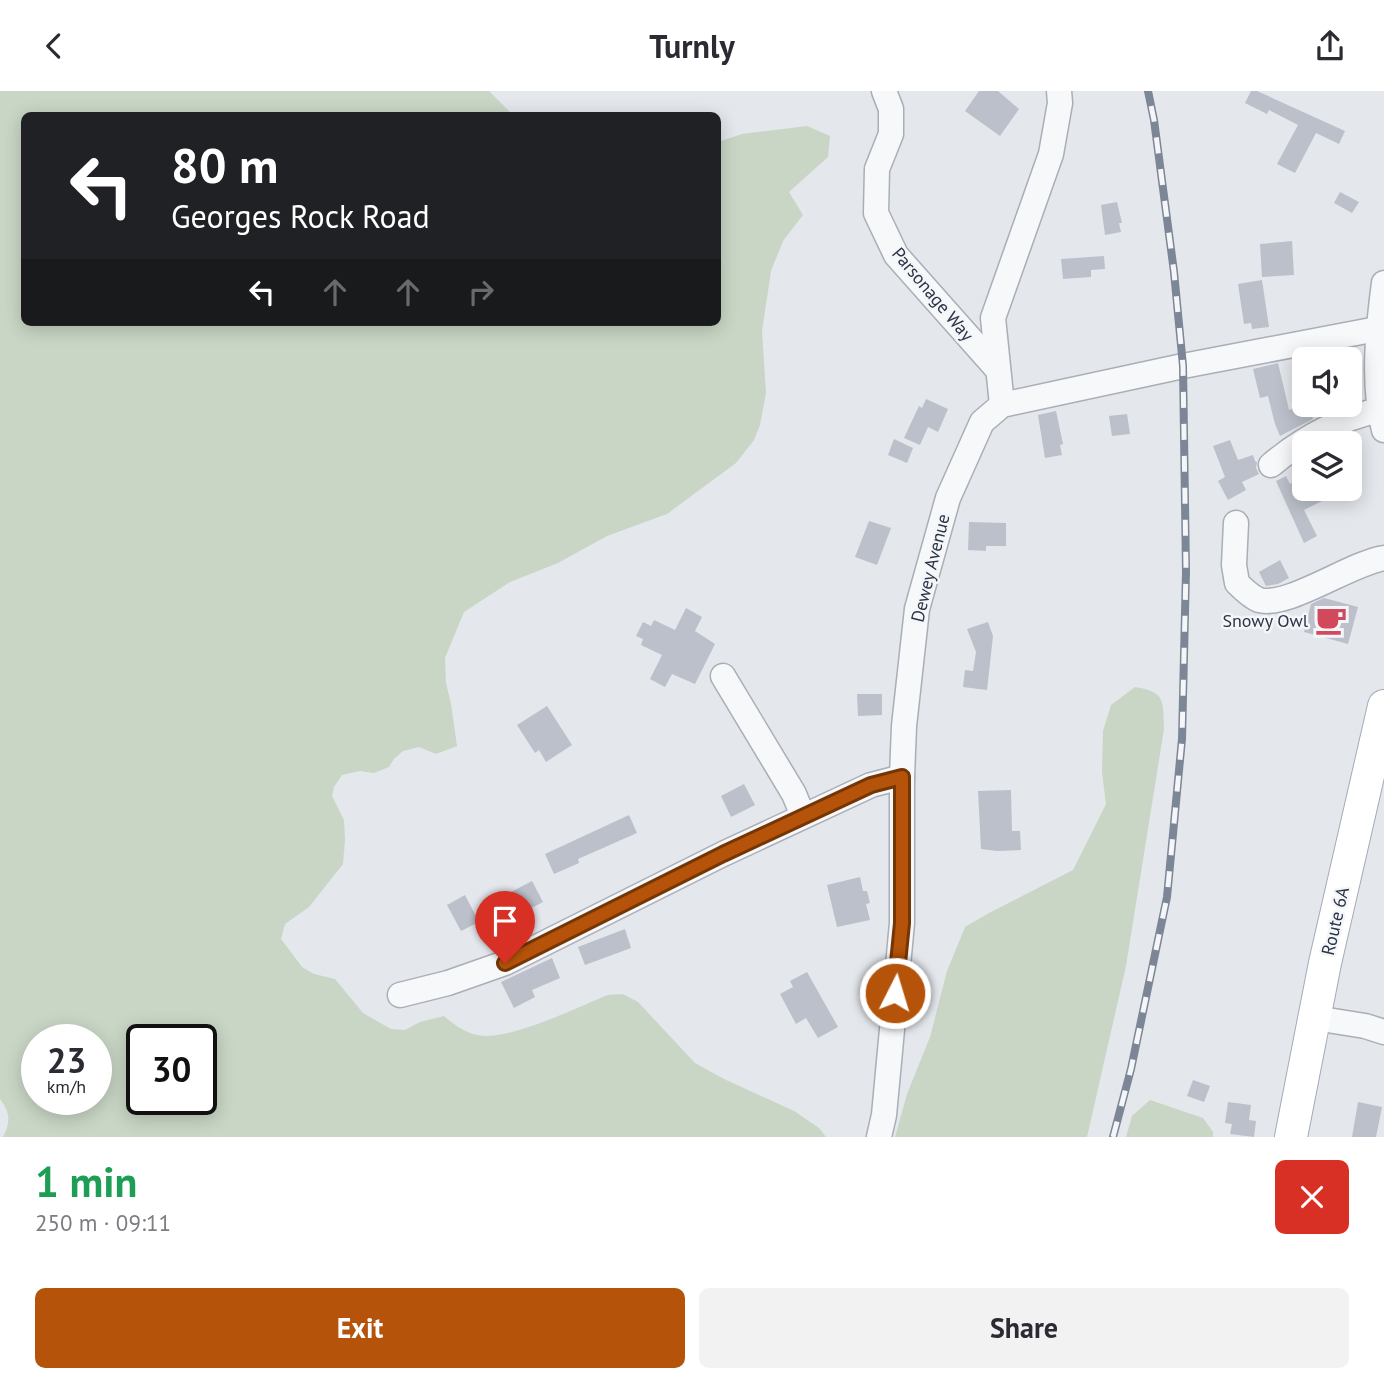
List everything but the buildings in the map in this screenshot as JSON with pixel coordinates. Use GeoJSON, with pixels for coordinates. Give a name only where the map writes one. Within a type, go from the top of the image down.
{"type":"FeatureCollection","features":[{"type":"Feature","properties":{"kind":"main road","name":"Route 6A"},"geometry":{"type":"LineString","coordinates":[[1291,1137],[1325,963],[1384,706]]}},
{"type":"Feature","properties":{"kind":"street","name":"Parsonage Way"},"geometry":{"type":"LineString","coordinates":[[884,91],[891,109],[891,134],[877,169],[876,213],[896,255],[998,370]]}},
{"type":"Feature","properties":{"kind":"street","name":"Parsonage Way"},"geometry":{"type":"LineString","coordinates":[[1002,405],[993,318],[1051,154],[1060,103],[1059,91]]}},
{"type":"Feature","properties":{"kind":"street"},"geometry":{"type":"LineString","coordinates":[[1271,465],[1291,448],[1359,414],[1381,420],[1384,283]]}},
{"type":"Feature","properties":{"kind":"street"},"geometry":{"type":"LineString","coordinates":[[1002,405],[1183,366],[1381,328]]}},
{"type":"Feature","properties":{"kind":"street","name":"Dewey Avenue"},"geometry":{"type":"LineString","coordinates":[[879,1137],[884,1115],[902,923],[904,726],[916,609],[948,498],[982,422],[1002,405]]}},
{"type":"Feature","properties":{"kind":"street"},"geometry":{"type":"LineString","coordinates":[[1236,523],[1234,565],[1237,583],[1258,600],[1275,600],[1303,591],[1361,565],[1384,558]]}},
{"type":"Feature","properties":{"kind":"street"},"geometry":{"type":"LineString","coordinates":[[723,677],[794,794],[803,816]]}},
{"type":"Feature","properties":{"kind":"street"},"geometry":{"type":"LineString","coordinates":[[400,995],[448,983],[505,963],[711,859],[871,785],[902,777]]}},
{"type":"Feature","properties":{"kind":"street"},"geometry":{"type":"LineString","coordinates":[[1315,1018],[1365,1026],[1384,1032]]}},
{"type":"Feature","properties":{"kind":"green space"},"geometry":{"type":"Polygon","coordinates":[[[0,91],[489,91],[510,112],[21,112],[21,326],[721,326],[721,141],[742,134],[807,126],[830,136],[828,157],[789,192],[803,215],[783,241],[771,271],[762,331],[766,393],[760,425],[754,440],[736,463],[667,514],[607,536],[558,563],[510,582],[464,612],[445,658],[446,683],[457,746],[436,754],[419,747],[403,751],[389,767],[374,773],[360,771],[342,775],[332,796],[344,820],[343,864],[309,907],[285,924],[281,939],[302,967],[314,974],[335,979],[363,1013],[391,1029],[405,1030],[420,1022],[444,1016],[468,1032],[490,1036],[524,1029],[608,995],[623,994],[638,1002],[695,1063],[794,1111],[819,1128],[826,1137],[3,1137],[8,1117],[0,1099],[0,91]]]}},
{"type":"Feature","properties":{"kind":"green space"},"geometry":{"type":"Polygon","coordinates":[[[1135,687],[1152,692],[1161,699],[1164,729],[1126,966],[1087,1137],[895,1137],[907,1094],[930,1037],[947,971],[965,927],[1073,870],[1106,804],[1102,772],[1103,731],[1111,705],[1135,687]]]}},
{"type":"Feature","properties":{"kind":"green space"},"geometry":{"type":"Polygon","coordinates":[[[1150,1100],[1203,1118],[1213,1132],[1213,1137],[1126,1137],[1132,1116],[1150,1100]]]}},
{"type":"Feature","properties":{"kind":"railway"},"geometry":{"type":"LineString","coordinates":[[1113,1137],[1131,1069],[1167,897],[1182,739],[1186,571],[1183,366],[1174,272],[1148,91]]}},
{"type":"Feature","properties":{"kind":"place","name":"Snowy Owl"},"geometry":{"type":"Point","coordinates":[1331,620]}},
{"type":"Feature","properties":{"kind":"route"},"geometry":{"type":"LineString","coordinates":[[505,963],[723,854],[871,785],[902,777],[902,923],[895,993]]}}]}
